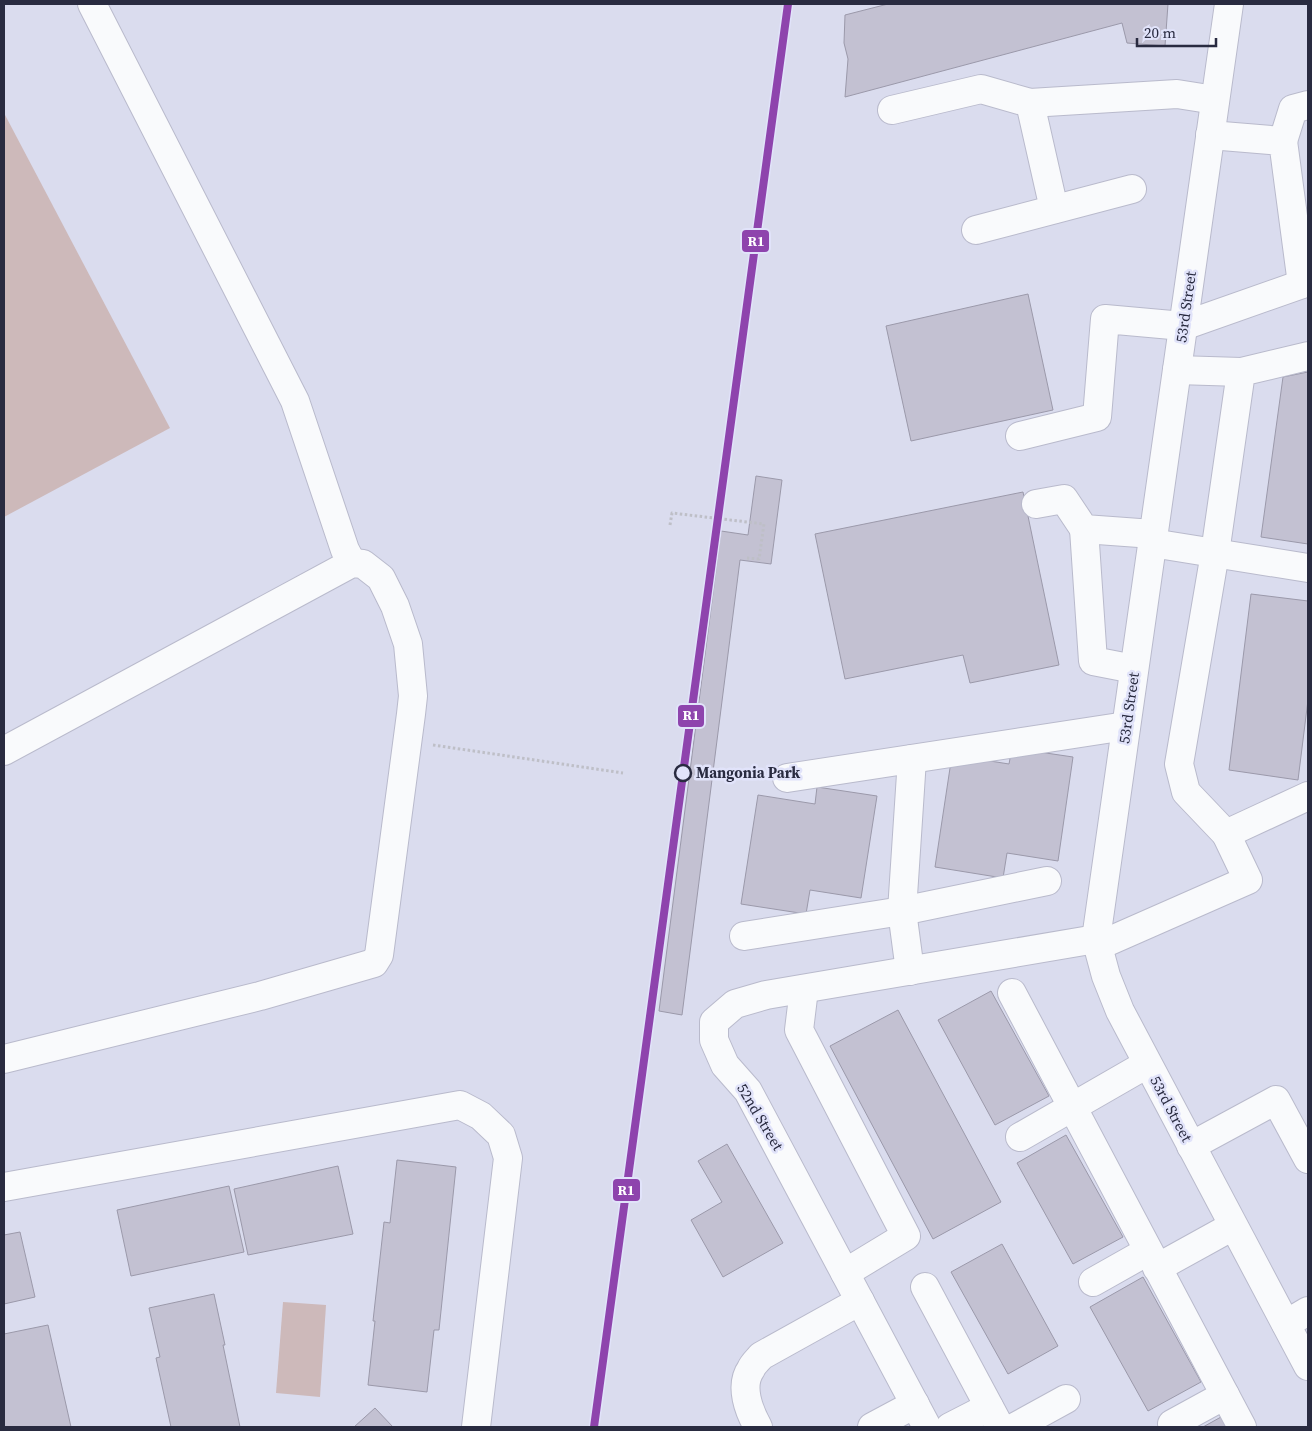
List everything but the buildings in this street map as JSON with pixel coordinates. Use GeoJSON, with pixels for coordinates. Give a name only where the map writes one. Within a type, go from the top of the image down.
{"type":"FeatureCollection","features":[{"type":"Feature","properties":{"kind":"street"},"geometry":{"type":"LineString","coordinates":[[92,4],[295,401],[345,550],[352,563]]}},
{"type":"Feature","properties":{"kind":"street","name":"53rd Street"},"geometry":{"type":"LineString","coordinates":[[1229,4],[1134,669],[1097,943],[1106,976],[1120,1011],[1191,1146],[1234,1226],[1297,1318],[1308,1366]]}},
{"type":"Feature","properties":{"kind":"street"},"geometry":{"type":"LineString","coordinates":[[892,110],[981,89],[1030,103],[1177,94],[1215,100]]}},
{"type":"Feature","properties":{"kind":"street"},"geometry":{"type":"LineString","coordinates":[[1030,103],[1054,209]]}},
{"type":"Feature","properties":{"kind":"street"},"geometry":{"type":"LineString","coordinates":[[1020,436],[1097,417],[1105,319],[1183,326],[1305,283],[1283,141],[1293,109],[1308,105]]}},
{"type":"Feature","properties":{"kind":"street"},"geometry":{"type":"LineString","coordinates":[[1210,135],[1283,141]]}},
{"type":"Feature","properties":{"kind":"street"},"geometry":{"type":"LineString","coordinates":[[976,230],[1132,189]]}},
{"type":"Feature","properties":{"kind":"street"},"geometry":{"type":"LineString","coordinates":[[1177,370],[1241,372],[1308,356]]}},
{"type":"Feature","properties":{"kind":"street"},"geometry":{"type":"LineString","coordinates":[[1241,372],[1215,553],[1179,764],[1186,792],[1226,834],[1308,796]]}},
{"type":"Feature","properties":{"kind":"street"},"geometry":{"type":"LineString","coordinates":[[1036,504],[1064,498],[1084,529],[1093,661],[1134,669]]}},
{"type":"Feature","properties":{"kind":"street"},"geometry":{"type":"LineString","coordinates":[[1084,529],[1153,538],[1215,553],[1308,568]]}},
{"type":"Feature","properties":{"kind":"street"},"geometry":{"type":"LineString","coordinates":[[4,751],[352,563],[363,564],[381,578],[395,606],[408,644],[413,696],[379,955],[374,963],[260,996],[4,1059]]}},
{"type":"Feature","properties":{"kind":"street"},"geometry":{"type":"LineString","coordinates":[[787,778],[1126,726]]}},
{"type":"Feature","properties":{"kind":"street"},"geometry":{"type":"LineString","coordinates":[[910,971],[902,911],[912,759]]}},
{"type":"Feature","properties":{"kind":"street","name":"52nd Street"},"geometry":{"type":"LineString","coordinates":[[921,1416],[748,1091],[725,1065],[714,1040],[714,1022],[735,1004],[766,995],[1097,943],[1248,880],[1226,834]]}},
{"type":"Feature","properties":{"kind":"street"},"geometry":{"type":"LineString","coordinates":[[744,936],[902,911],[1047,881]]}},
{"type":"Feature","properties":{"kind":"street"},"geometry":{"type":"LineString","coordinates":[[804,989],[799,1030],[906,1236],[845,1273]]}},
{"type":"Feature","properties":{"kind":"street"},"geometry":{"type":"LineString","coordinates":[[1012,993],[1242,1427]]}},
{"type":"Feature","properties":{"kind":"street"},"geometry":{"type":"LineString","coordinates":[[1020,1137],[1148,1064]]}},
{"type":"Feature","properties":{"kind":"street"},"geometry":{"type":"LineString","coordinates":[[1191,1146],[1276,1100],[1308,1159]]}},
{"type":"Feature","properties":{"kind":"street"},"geometry":{"type":"LineString","coordinates":[[4,1188],[460,1105],[467,1108],[481,1116],[501,1136],[508,1158],[476,1427]]}},
{"type":"Feature","properties":{"kind":"street"},"geometry":{"type":"LineString","coordinates":[[1093,1282],[1234,1226]]}},
{"type":"Feature","properties":{"kind":"street"},"geometry":{"type":"LineString","coordinates":[[925,1287],[994,1417],[950,1427]]}},
{"type":"Feature","properties":{"kind":"street"},"geometry":{"type":"LineString","coordinates":[[758,1427],[751,1415],[745,1391],[749,1370],[761,1356],[860,1301]]}},
{"type":"Feature","properties":{"kind":"street"},"geometry":{"type":"LineString","coordinates":[[1172,1424],[1225,1395]]}},
{"type":"Feature","properties":{"kind":"street"},"geometry":{"type":"LineString","coordinates":[[1015,1427],[1066,1399]]}},
{"type":"Feature","properties":{"kind":"street"},"geometry":{"type":"LineString","coordinates":[[872,1427],[921,1416]]}},
{"type":"Feature","properties":{"kind":"path"},"geometry":{"type":"LineString","coordinates":[[670,525],[672,513],[764,524],[759,559],[747,558]]}},
{"type":"Feature","properties":{"kind":"path"},"geometry":{"type":"LineString","coordinates":[[454,748],[623,773]]}},
{"type":"Feature","properties":{"kind":"shaded area"},"geometry":{"type":"Polygon","coordinates":[[[4,113],[170,428],[4,517],[4,113]]]}},
{"type":"Feature","properties":{"kind":"shaded area"},"geometry":{"type":"Polygon","coordinates":[[[283,1302],[326,1305],[320,1397],[276,1393],[283,1302]]]}},
{"type":"Feature","properties":{"kind":"transit line","name":"R1"},"geometry":{"type":"LineString","coordinates":[[594,1427],[788,4]]}},
{"type":"Feature","properties":{"kind":"place","name":"Mangonia Park"},"geometry":{"type":"Point","coordinates":[683,773]}}]}
